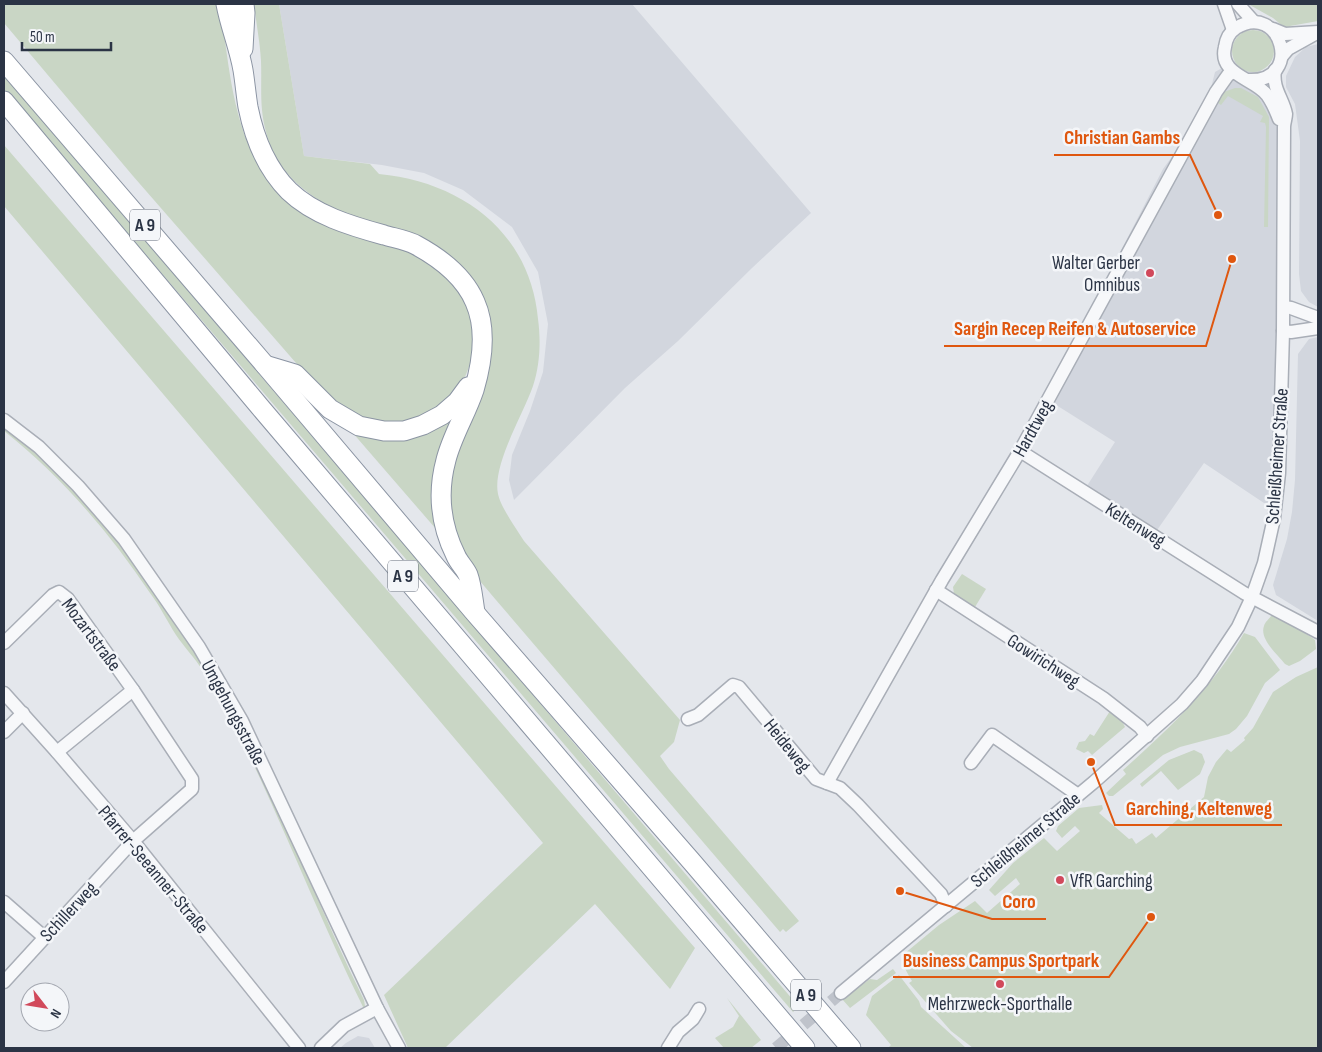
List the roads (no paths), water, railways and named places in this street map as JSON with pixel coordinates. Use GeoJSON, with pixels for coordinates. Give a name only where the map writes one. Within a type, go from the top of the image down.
{"type":"FeatureCollection","features":[{"type":"Feature","properties":{"kind":"highway"},"geometry":{"type":"LineString","coordinates":[[226,4],[243,68],[248,108],[263,154],[289,191],[310,206],[337,220],[415,245],[444,263],[465,282],[476,302],[482,324],[482,351],[478,374],[473,392],[453,438],[446,460],[442,478],[441,501],[444,524],[456,556],[468,575],[475,613]]}},
{"type":"Feature","properties":{"kind":"highway"},"geometry":{"type":"LineString","coordinates":[[243,68],[244,4]]}},
{"type":"Feature","properties":{"kind":"highway","name":"A 9"},"geometry":{"type":"LineString","coordinates":[[4,61],[475,613],[686,854],[852,1048]]}},
{"type":"Feature","properties":{"kind":"highway","name":"A 9"},"geometry":{"type":"LineString","coordinates":[[4,101],[266,414],[805,1048]]}},
{"type":"Feature","properties":{"kind":"highway"},"geometry":{"type":"LineString","coordinates":[[265,365],[296,374],[330,409],[359,426],[384,431],[404,431],[423,425],[442,415],[457,402],[478,374]]}},
{"type":"Feature","properties":{"kind":"street"},"geometry":{"type":"LineString","coordinates":[[1224,4],[1233,30]]}},
{"type":"Feature","properties":{"kind":"street"},"geometry":{"type":"LineString","coordinates":[[1238,4],[1254,22]]}},
{"type":"Feature","properties":{"kind":"street"},"geometry":{"type":"LineString","coordinates":[[1233,72],[1226,62],[1224,51],[1226,39],[1233,30],[1243,24],[1264,23],[1285,34],[1318,33]]}},
{"type":"Feature","properties":{"kind":"street"},"geometry":{"type":"LineString","coordinates":[[1273,29],[1279,36],[1282,56]]}},
{"type":"Feature","properties":{"kind":"street"},"geometry":{"type":"LineString","coordinates":[[1248,80],[1263,79],[1275,70],[1282,56],[1293,46],[1318,33]]}},
{"type":"Feature","properties":{"kind":"street","name":"Schleißheimer Straße"},"geometry":{"type":"LineString","coordinates":[[841,993],[1078,795],[1182,704],[1202,681],[1238,627],[1252,597],[1264,563],[1274,518],[1279,473],[1284,307],[1284,127],[1286,115],[1276,90],[1275,70]]}},
{"type":"Feature","properties":{"kind":"street","name":"Schleißheimer Straße"},"geometry":{"type":"LineString","coordinates":[[1233,72],[1256,85],[1267,95],[1284,127]]}},
{"type":"Feature","properties":{"kind":"street","name":"Hardtweg"},"geometry":{"type":"LineString","coordinates":[[827,783],[936,590],[1020,451],[1216,92],[1233,72]]}},
{"type":"Feature","properties":{"kind":"street"},"geometry":{"type":"LineString","coordinates":[[1284,307],[1318,318]]}},
{"type":"Feature","properties":{"kind":"street"},"geometry":{"type":"LineString","coordinates":[[1283,331],[1291,332],[1318,328]]}},
{"type":"Feature","properties":{"kind":"street","name":"Umgehungsstraße"},"geometry":{"type":"LineString","coordinates":[[4,420],[39,447],[78,486],[124,539],[199,647],[242,721],[377,1008],[399,1048]]}},
{"type":"Feature","properties":{"kind":"street","name":"Keltenweg"},"geometry":{"type":"LineString","coordinates":[[1020,451],[1252,597],[1318,632]]}},
{"type":"Feature","properties":{"kind":"street","name":"Gowirichweg"},"geometry":{"type":"LineString","coordinates":[[936,590],[1103,698],[1140,727],[1147,736]]}},
{"type":"Feature","properties":{"kind":"street","name":"Mozartstraße"},"geometry":{"type":"LineString","coordinates":[[4,643],[53,595],[60,592],[68,599],[133,690],[192,779],[192,788],[133,842]]}},
{"type":"Feature","properties":{"kind":"street","name":"Heideweg"},"geometry":{"type":"LineString","coordinates":[[688,720],[698,715],[733,685],[739,687],[816,780],[840,788],[941,894],[946,906]]}},
{"type":"Feature","properties":{"kind":"street","name":"Mozartstraße"},"geometry":{"type":"LineString","coordinates":[[57,752],[133,690]]}},
{"type":"Feature","properties":{"kind":"street","name":"Pfarrer-Seeanner-Straße"},"geometry":{"type":"LineString","coordinates":[[4,693],[133,842],[299,1048]]}},
{"type":"Feature","properties":{"kind":"street"},"geometry":{"type":"LineString","coordinates":[[4,732],[23,713]]}},
{"type":"Feature","properties":{"kind":"street"},"geometry":{"type":"LineString","coordinates":[[971,764],[992,735],[1078,795]]}},
{"type":"Feature","properties":{"kind":"street","name":"Schillerweg"},"geometry":{"type":"LineString","coordinates":[[4,982],[133,842]]}},
{"type":"Feature","properties":{"kind":"street"},"geometry":{"type":"LineString","coordinates":[[4,902],[44,937]]}},
{"type":"Feature","properties":{"kind":"street"},"geometry":{"type":"LineString","coordinates":[[321,1048],[344,1026],[377,1008]]}},
{"type":"Feature","properties":{"kind":"street"},"geometry":{"type":"LineString","coordinates":[[668,1048],[678,1032],[693,1019],[699,1009]]}},
{"type":"Feature","properties":{"kind":"tunnel"},"geometry":{"type":"LineString","coordinates":[[776,1048],[841,993]]}},
{"type":"Feature","properties":{"kind":"place","name":"Christian Gambs"},"geometry":{"type":"Point","coordinates":[1218,215]}},
{"type":"Feature","properties":{"kind":"place","name":"Sargin Recep Reifen & Autoservice"},"geometry":{"type":"Point","coordinates":[1232,259]}},
{"type":"Feature","properties":{"kind":"place","name":"Walter Gerber Omnibus"},"geometry":{"type":"Point","coordinates":[1150,273]}},
{"type":"Feature","properties":{"kind":"place","name":"Garching, Keltenweg"},"geometry":{"type":"Point","coordinates":[1091,762]}},
{"type":"Feature","properties":{"kind":"place","name":"VfR Garching"},"geometry":{"type":"Point","coordinates":[1060,880]}},
{"type":"Feature","properties":{"kind":"place","name":"Coro"},"geometry":{"type":"Point","coordinates":[900,891]}},
{"type":"Feature","properties":{"kind":"place","name":"Business Campus Sportpark"},"geometry":{"type":"Point","coordinates":[1151,917]}},
{"type":"Feature","properties":{"kind":"place","name":"Mehrzweck-Sporthalle"},"geometry":{"type":"Point","coordinates":[1000,984]}}]}
